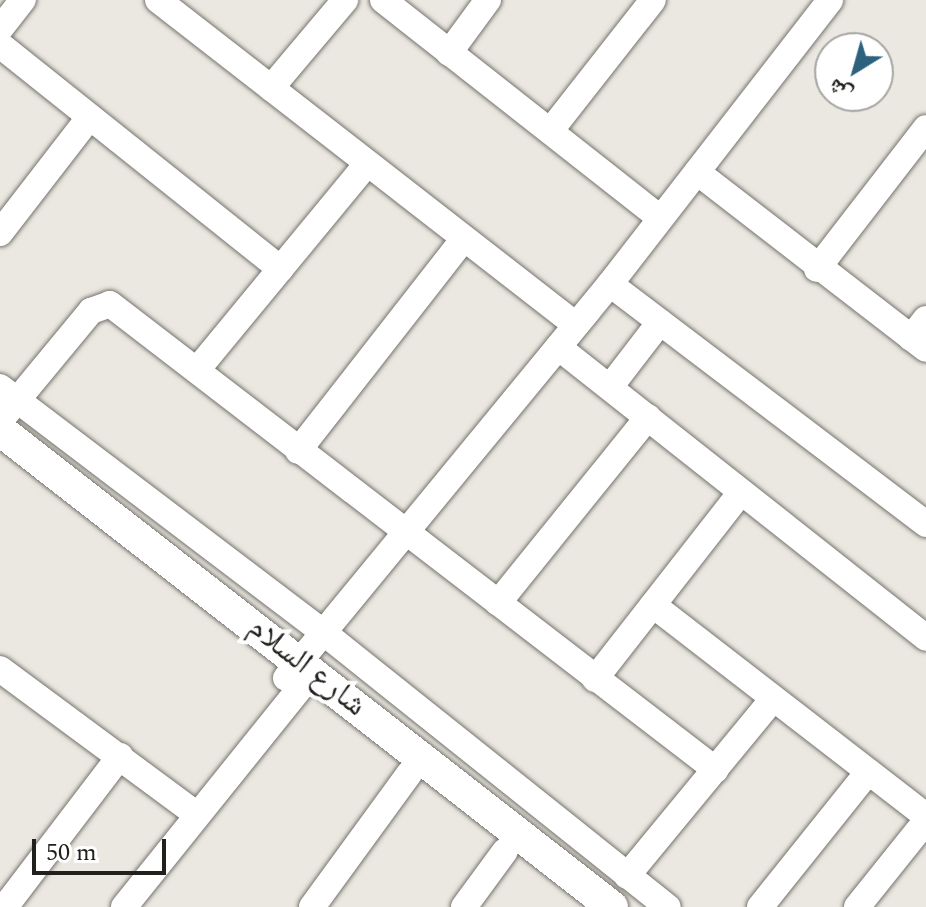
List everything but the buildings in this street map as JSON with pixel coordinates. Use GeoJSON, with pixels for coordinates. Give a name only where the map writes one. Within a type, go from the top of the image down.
{"type":"FeatureCollection","features":[{"type":"Feature","properties":{"kind":"main road","name":"شارع السلام"},"geometry":{"type":"LineString","coordinates":[[0,430],[299,675],[409,774],[577,907]]}},
{"type":"Feature","properties":{"kind":"main road","name":"شارع السلام"},"geometry":{"type":"LineString","coordinates":[[0,454],[612,907]]}},
{"type":"Feature","properties":{"kind":"street"},"geometry":{"type":"LineString","coordinates":[[0,29],[23,0]]}},
{"type":"Feature","properties":{"kind":"street"},"geometry":{"type":"LineString","coordinates":[[271,88],[345,0]]}},
{"type":"Feature","properties":{"kind":"street"},"geometry":{"type":"LineString","coordinates":[[383,0],[660,218]]}},
{"type":"Feature","properties":{"kind":"street"},"geometry":{"type":"LineString","coordinates":[[449,53],[488,0]]}},
{"type":"Feature","properties":{"kind":"street"},"geometry":{"type":"LineString","coordinates":[[551,130],[653,0]]}},
{"type":"Feature","properties":{"kind":"street"},"geometry":{"type":"LineString","coordinates":[[124,907],[299,675],[323,632],[403,531],[610,284],[825,2]]}},
{"type":"Feature","properties":{"kind":"street"},"geometry":{"type":"LineString","coordinates":[[173,4],[271,88],[576,325]]}},
{"type":"Feature","properties":{"kind":"street"},"geometry":{"type":"LineString","coordinates":[[0,45],[281,269]]}},
{"type":"Feature","properties":{"kind":"street"},"geometry":{"type":"LineString","coordinates":[[0,233],[89,118]]}},
{"type":"Feature","properties":{"kind":"street"},"geometry":{"type":"LineString","coordinates":[[817,269],[926,128]]}},
{"type":"Feature","properties":{"kind":"street"},"geometry":{"type":"LineString","coordinates":[[197,370],[367,164]]}},
{"type":"Feature","properties":{"kind":"street"},"geometry":{"type":"LineString","coordinates":[[697,172],[817,269],[921,336]]}},
{"type":"Feature","properties":{"kind":"street"},"geometry":{"type":"LineString","coordinates":[[298,451],[463,240]]}},
{"type":"Feature","properties":{"kind":"street"},"geometry":{"type":"LineString","coordinates":[[610,284],[926,524]]}},
{"type":"Feature","properties":{"kind":"street"},"geometry":{"type":"LineString","coordinates":[[0,421],[8,393],[99,305],[110,304],[716,770]]}},
{"type":"Feature","properties":{"kind":"street"},"geometry":{"type":"LineString","coordinates":[[610,387],[660,322]]}},
{"type":"Feature","properties":{"kind":"street"},"geometry":{"type":"LineString","coordinates":[[558,347],[926,637]]}},
{"type":"Feature","properties":{"kind":"street"},"geometry":{"type":"LineString","coordinates":[[8,393],[323,632],[668,907]]}},
{"type":"Feature","properties":{"kind":"street"},"geometry":{"type":"LineString","coordinates":[[498,603],[648,417]]}},
{"type":"Feature","properties":{"kind":"street"},"geometry":{"type":"LineString","coordinates":[[595,679],[741,492]]}},
{"type":"Feature","properties":{"kind":"street"},"geometry":{"type":"LineString","coordinates":[[653,605],[926,818],[871,902]]}},
{"type":"Feature","properties":{"kind":"street"},"geometry":{"type":"LineString","coordinates":[[4,679],[120,756],[196,814]]}},
{"type":"Feature","properties":{"kind":"street"},"geometry":{"type":"LineString","coordinates":[[627,876],[773,699]]}},
{"type":"Feature","properties":{"kind":"street"},"geometry":{"type":"LineString","coordinates":[[5,907],[120,756]]}},
{"type":"Feature","properties":{"kind":"street"},"geometry":{"type":"LineString","coordinates":[[760,907],[868,772]]}},
{"type":"Feature","properties":{"kind":"street"},"geometry":{"type":"LineString","coordinates":[[312,907],[409,774]]}},
{"type":"Feature","properties":{"kind":"street"},"geometry":{"type":"LineString","coordinates":[[464,907],[505,851]]}}]}
